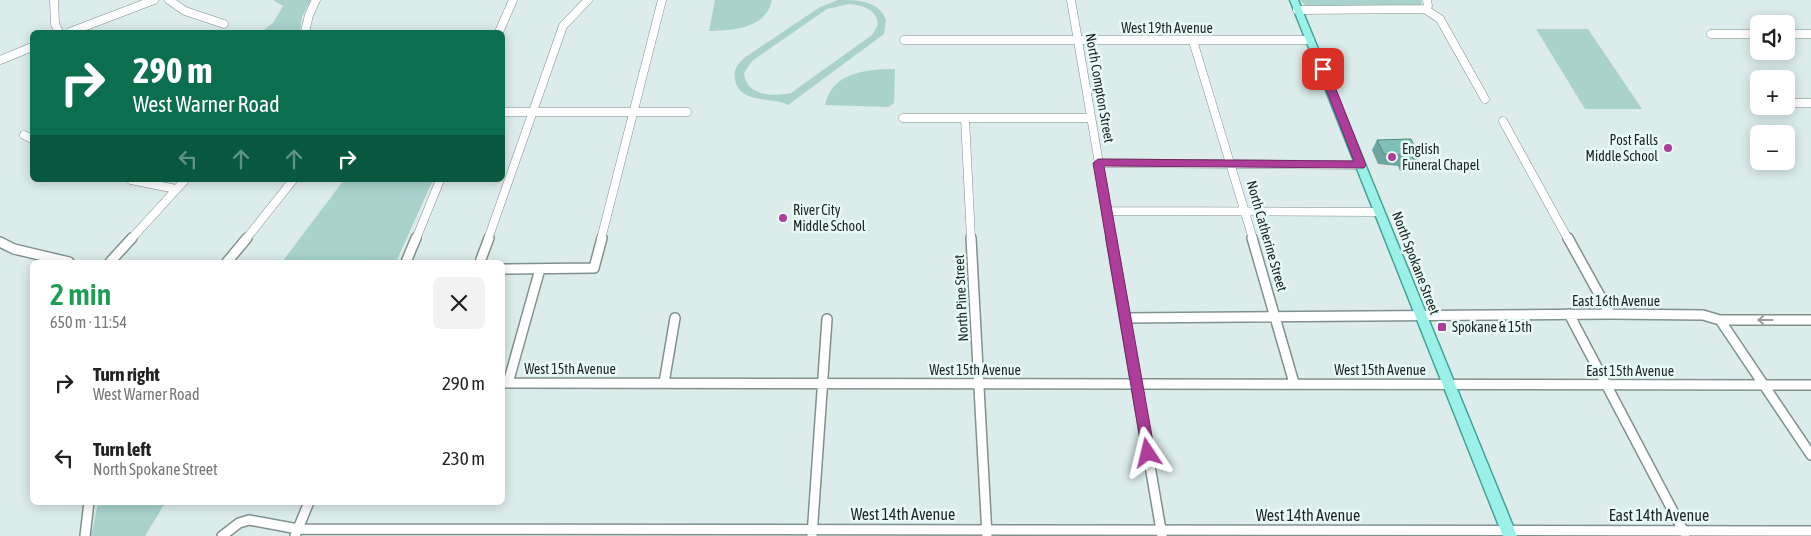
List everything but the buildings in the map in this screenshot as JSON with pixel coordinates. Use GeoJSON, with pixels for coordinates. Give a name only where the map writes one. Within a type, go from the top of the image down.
{"type":"FeatureCollection","features":[{"type":"Feature","properties":{"kind":"main road","name":"North Spokane Street"},"geometry":{"type":"LineString","coordinates":[[1295,5],[1508,533]]}},
{"type":"Feature","properties":{"kind":"street"},"geometry":{"type":"LineString","coordinates":[[54,0],[55,24],[58,30]]}},
{"type":"Feature","properties":{"kind":"street"},"geometry":{"type":"LineString","coordinates":[[75,30],[154,0]]}},
{"type":"Feature","properties":{"kind":"street"},"geometry":{"type":"LineString","coordinates":[[169,0],[185,11],[224,24]]}},
{"type":"Feature","properties":{"kind":"street"},"geometry":{"type":"LineString","coordinates":[[306,30],[309,15],[316,0]]}},
{"type":"Feature","properties":{"kind":"street"},"geometry":{"type":"LineString","coordinates":[[500,30],[513,0]]}},
{"type":"Feature","properties":{"kind":"street"},"geometry":{"type":"LineString","coordinates":[[481,260],[563,26],[588,0]]}},
{"type":"Feature","properties":{"kind":"street"},"geometry":{"type":"LineString","coordinates":[[505,269],[594,268],[632,112],[662,0]]}},
{"type":"Feature","properties":{"kind":"street","name":"North Compton Street"},"geometry":{"type":"LineString","coordinates":[[1071,0],[1162,534]]}},
{"type":"Feature","properties":{"kind":"street"},"geometry":{"type":"LineString","coordinates":[[1425,9],[1428,6],[1426,0]]}},
{"type":"Feature","properties":{"kind":"street"},"geometry":{"type":"LineString","coordinates":[[1295,5],[1425,9],[1440,19],[1485,100]]}},
{"type":"Feature","properties":{"kind":"street"},"geometry":{"type":"LineString","coordinates":[[1711,34],[1750,34]]}},
{"type":"Feature","properties":{"kind":"street"},"geometry":{"type":"LineString","coordinates":[[1795,34],[1811,34]]}},
{"type":"Feature","properties":{"kind":"street","name":"West 19th Avenue"},"geometry":{"type":"LineString","coordinates":[[904,40],[1310,40]]}},
{"type":"Feature","properties":{"kind":"street","name":"North Catherine Street"},"geometry":{"type":"LineString","coordinates":[[1193,40],[1276,316],[1294,383]]}},
{"type":"Feature","properties":{"kind":"street"},"geometry":{"type":"LineString","coordinates":[[0,60],[30,48]]}},
{"type":"Feature","properties":{"kind":"street"},"geometry":{"type":"LineString","coordinates":[[1795,103],[1811,103]]}},
{"type":"Feature","properties":{"kind":"street"},"geometry":{"type":"LineString","coordinates":[[505,112],[687,112]]}},
{"type":"Feature","properties":{"kind":"street"},"geometry":{"type":"LineString","coordinates":[[903,118],[1091,118]]}},
{"type":"Feature","properties":{"kind":"street","name":"North Pine Street"},"geometry":{"type":"LineString","coordinates":[[965,118],[987,533]]}},
{"type":"Feature","properties":{"kind":"street"},"geometry":{"type":"LineString","coordinates":[[1503,121],[1610,314]]}},
{"type":"Feature","properties":{"kind":"street"},"geometry":{"type":"LineString","coordinates":[[24,135],[30,138]]}},
{"type":"Feature","properties":{"kind":"street"},"geometry":{"type":"LineString","coordinates":[[1098,163],[1360,165]]}},
{"type":"Feature","properties":{"kind":"street"},"geometry":{"type":"LineString","coordinates":[[141,182],[176,189]]}},
{"type":"Feature","properties":{"kind":"street"},"geometry":{"type":"LineString","coordinates":[[112,260],[182,182]]}},
{"type":"Feature","properties":{"kind":"street"},"geometry":{"type":"LineString","coordinates":[[229,260],[291,182]]}},
{"type":"Feature","properties":{"kind":"street"},"geometry":{"type":"LineString","coordinates":[[407,260],[439,182]]}},
{"type":"Feature","properties":{"kind":"street"},"geometry":{"type":"LineString","coordinates":[[1107,211],[1380,212]]}},
{"type":"Feature","properties":{"kind":"street"},"geometry":{"type":"LineString","coordinates":[[0,242],[14,249],[61,260]]}},
{"type":"Feature","properties":{"kind":"street"},"geometry":{"type":"LineString","coordinates":[[505,383],[540,269]]}},
{"type":"Feature","properties":{"kind":"street"},"geometry":{"type":"LineString","coordinates":[[1569,314],[1685,534]]}},
{"type":"Feature","properties":{"kind":"street","name":"East 16th Avenue"},"geometry":{"type":"LineString","coordinates":[[1125,318],[1610,314],[1703,315],[1720,320],[1811,320]]}},
{"type":"Feature","properties":{"kind":"street"},"geometry":{"type":"LineString","coordinates":[[664,384],[675,318]]}},
{"type":"Feature","properties":{"kind":"street"},"geometry":{"type":"LineString","coordinates":[[812,533],[827,319]]}},
{"type":"Feature","properties":{"kind":"street"},"geometry":{"type":"LineString","coordinates":[[1720,320],[1811,455]]}},
{"type":"Feature","properties":{"kind":"street","name":"West 15th Avenue"},"geometry":{"type":"LineString","coordinates":[[505,383],[1448,384]]}},
{"type":"Feature","properties":{"kind":"street","name":"East 15th Avenue"},"geometry":{"type":"LineString","coordinates":[[1448,384],[1811,385]]}},
{"type":"Feature","properties":{"kind":"street"},"geometry":{"type":"LineString","coordinates":[[84,536],[89,505]]}},
{"type":"Feature","properties":{"kind":"street"},"geometry":{"type":"LineString","coordinates":[[222,536],[239,523],[249,520],[297,532],[308,505]]}},
{"type":"Feature","properties":{"kind":"street","name":"East 14th Avenue"},"geometry":{"type":"LineString","coordinates":[[1508,533],[1685,534],[1811,531]]}},
{"type":"Feature","properties":{"kind":"street","name":"West 14th Avenue"},"geometry":{"type":"LineString","coordinates":[[297,532],[1508,533]]}},
{"type":"Feature","properties":{"kind":"green space"},"geometry":{"type":"Polygon","coordinates":[[[273,0],[311,0],[302,17],[300,30],[264,30],[273,23],[283,6],[273,0]]]}},
{"type":"Feature","properties":{"kind":"green space"},"geometry":{"type":"Polygon","coordinates":[[[715,0],[772,0],[769,10],[756,22],[728,30],[709,31],[715,0]]]}},
{"type":"Feature","properties":{"kind":"green space"},"geometry":{"type":"Polygon","coordinates":[[[838,0],[866,2],[883,13],[886,20],[884,34],[788,105],[743,93],[735,79],[736,67],[742,60],[820,7],[838,0]],[[849,4],[827,9],[752,61],[744,73],[746,81],[761,93],[776,95],[791,93],[872,35],[878,25],[875,15],[864,7],[849,4]]]}},
{"type":"Feature","properties":{"kind":"green space"},"geometry":{"type":"Polygon","coordinates":[[[1300,0],[1421,0],[1422,2],[1421,6],[1311,7],[1306,6],[1300,0]]]}},
{"type":"Feature","properties":{"kind":"green space"},"geometry":{"type":"Polygon","coordinates":[[[1536,29],[1588,29],[1642,109],[1585,109],[1536,29]]]}},
{"type":"Feature","properties":{"kind":"green space"},"geometry":{"type":"Polygon","coordinates":[[[895,69],[894,103],[889,107],[825,105],[835,85],[843,79],[862,72],[895,69]]]}},
{"type":"Feature","properties":{"kind":"green space"},"geometry":{"type":"Polygon","coordinates":[[[342,182],[432,182],[397,260],[284,260],[342,182]]]}},
{"type":"Feature","properties":{"kind":"green space"},"geometry":{"type":"Polygon","coordinates":[[[98,505],[164,505],[145,536],[91,536],[98,505]]]}},
{"type":"Feature","properties":{"kind":"place","name":"Post Falls Middle School"},"geometry":{"type":"Point","coordinates":[1668,148]}},
{"type":"Feature","properties":{"kind":"place","name":"English Funeral Chapel"},"geometry":{"type":"Point","coordinates":[1392,157]}},
{"type":"Feature","properties":{"kind":"place","name":"River City Middle School"},"geometry":{"type":"Point","coordinates":[783,218]}},
{"type":"Feature","properties":{"kind":"place","name":"Spokane & 15th"},"geometry":{"type":"Point","coordinates":[1442,327]}},
{"type":"Feature","properties":{"kind":"route"},"geometry":{"type":"LineString","coordinates":[[1148,453],[1098,163],[1360,165],[1323,69]]}}]}
